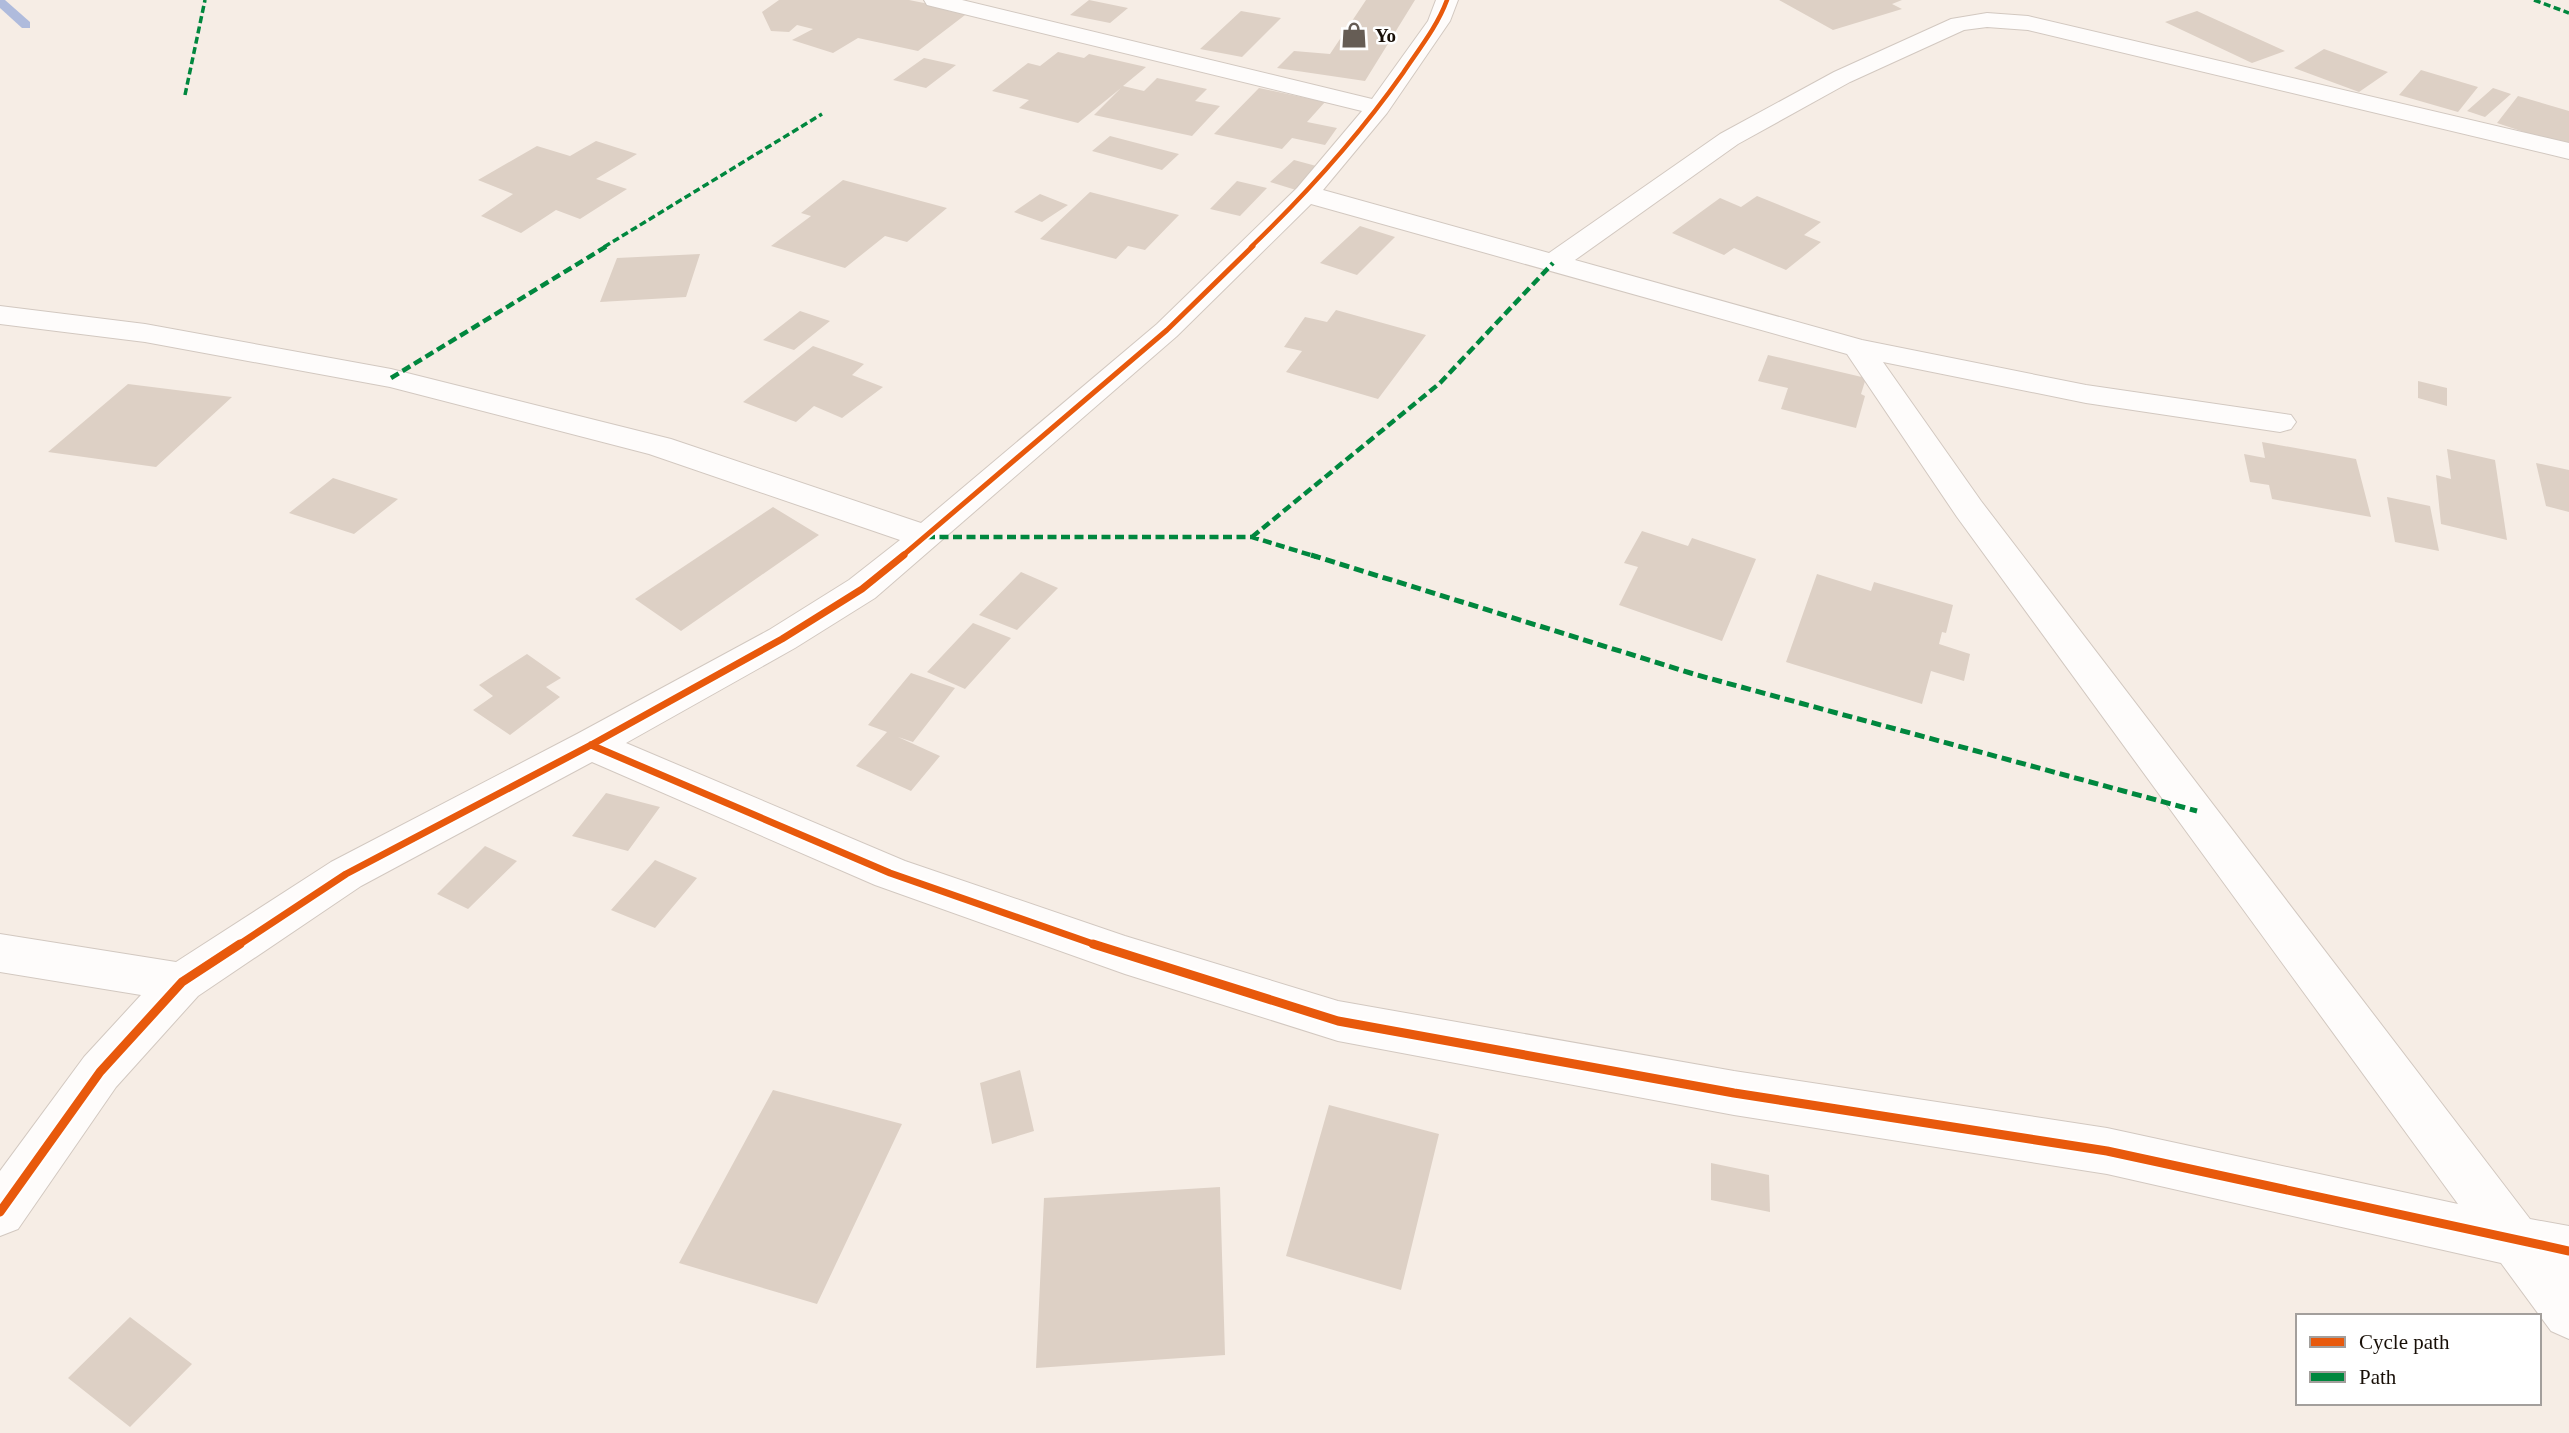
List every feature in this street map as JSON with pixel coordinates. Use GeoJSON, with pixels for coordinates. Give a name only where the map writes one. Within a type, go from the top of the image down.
{"type":"FeatureCollection","features":[{"type":"Feature","properties":{"kind":"street"},"geometry":{"type":"LineString","coordinates":[[935,0],[1378,108]]}},
{"type":"Feature","properties":{"kind":"street"},"geometry":{"type":"LineString","coordinates":[[0,1212],[100,1072],[182,982],[346,874],[591,745],[793,632],[862,589],[926,537],[1167,330],[1306,194],[1378,108],[1439,20],[1447,0]]}},
{"type":"Feature","properties":{"kind":"street"},"geometry":{"type":"LineString","coordinates":[[1553,263],[1729,139],[1842,77],[1959,24],[1987,20],[2028,23],[2569,151]]}},
{"type":"Feature","properties":{"kind":"street"},"geometry":{"type":"LineString","coordinates":[[1306,194],[1858,348],[2086,394],[2280,422]]}},
{"type":"Feature","properties":{"kind":"street"},"geometry":{"type":"LineString","coordinates":[[0,315],[145,333],[391,378],[660,446],[926,537]]}},
{"type":"Feature","properties":{"kind":"street"},"geometry":{"type":"LineString","coordinates":[[1858,348],[1969,509],[2189,800],[2569,1313]]}},
{"type":"Feature","properties":{"kind":"street"},"geometry":{"type":"LineString","coordinates":[[591,745],[890,873],[1125,955],[1338,1021],[1734,1093],[2107,1151],[2569,1251]]}},
{"type":"Feature","properties":{"kind":"street"},"geometry":{"type":"LineString","coordinates":[[0,954],[182,982]]}},
{"type":"Feature","properties":{"kind":"building"},"geometry":{"type":"Polygon","coordinates":[[[779,0],[909,0],[969,12],[918,51],[858,38],[833,53],[792,40],[813,29],[797,25],[789,32],[771,31],[762,12],[779,0]]]}},
{"type":"Feature","properties":{"kind":"building"},"geometry":{"type":"Polygon","coordinates":[[[1089,0],[1128,8],[1110,23],[1070,15],[1089,0]]]}},
{"type":"Feature","properties":{"kind":"building"},"geometry":{"type":"Polygon","coordinates":[[[1366,0],[1415,0],[1365,81],[1277,68],[1294,51],[1330,54],[1366,0]]]}},
{"type":"Feature","properties":{"kind":"building"},"geometry":{"type":"Polygon","coordinates":[[[1779,0],[1902,0],[1892,4],[1902,9],[1833,30],[1779,0]]]}},
{"type":"Feature","properties":{"kind":"building"},"geometry":{"type":"Polygon","coordinates":[[[1241,11],[1281,18],[1242,57],[1200,49],[1241,11]]]}},
{"type":"Feature","properties":{"kind":"building"},"geometry":{"type":"Polygon","coordinates":[[[2197,11],[2285,51],[2252,63],[2165,22],[2197,11]]]}},
{"type":"Feature","properties":{"kind":"building"},"geometry":{"type":"Polygon","coordinates":[[[2324,49],[2388,72],[2359,92],[2294,68],[2324,49]]]}},
{"type":"Feature","properties":{"kind":"building"},"geometry":{"type":"Polygon","coordinates":[[[1058,52],[1084,58],[1089,54],[1146,67],[1123,86],[1144,91],[1157,78],[1207,89],[1195,101],[1220,106],[1192,136],[1094,115],[1121,88],[1078,123],[1019,108],[1029,100],[992,91],[1028,63],[1040,66],[1058,52]]]}},
{"type":"Feature","properties":{"kind":"building"},"geometry":{"type":"Polygon","coordinates":[[[924,58],[956,65],[926,88],[893,80],[924,58]]]}},
{"type":"Feature","properties":{"kind":"building"},"geometry":{"type":"Polygon","coordinates":[[[2421,70],[2478,87],[2458,112],[2399,95],[2421,70]]]}},
{"type":"Feature","properties":{"kind":"building"},"geometry":{"type":"Polygon","coordinates":[[[1259,88],[1325,102],[1307,122],[1337,128],[1325,145],[1292,138],[1282,149],[1214,134],[1259,88]]]}},
{"type":"Feature","properties":{"kind":"building"},"geometry":{"type":"Polygon","coordinates":[[[2493,88],[2511,94],[2485,117],[2467,111],[2493,88]]]}},
{"type":"Feature","properties":{"kind":"building"},"geometry":{"type":"Polygon","coordinates":[[[2518,96],[2569,111],[2569,147],[2497,123],[2518,96]]]}},
{"type":"Feature","properties":{"kind":"building"},"geometry":{"type":"Polygon","coordinates":[[[1110,136],[1179,154],[1162,170],[1092,151],[1110,136]]]}},
{"type":"Feature","properties":{"kind":"building"},"geometry":{"type":"Polygon","coordinates":[[[596,141],[637,154],[596,179],[627,189],[580,219],[556,210],[521,233],[481,216],[513,194],[478,180],[537,146],[570,156],[596,141]]]}},
{"type":"Feature","properties":{"kind":"building"},"geometry":{"type":"Polygon","coordinates":[[[1294,160],[1320,167],[1296,190],[1270,182],[1294,160]]]}},
{"type":"Feature","properties":{"kind":"building"},"geometry":{"type":"Polygon","coordinates":[[[843,180],[947,208],[907,242],[885,236],[845,268],[771,246],[811,216],[801,213],[843,180]]]}},
{"type":"Feature","properties":{"kind":"building"},"geometry":{"type":"Polygon","coordinates":[[[1237,181],[1267,188],[1240,216],[1210,209],[1237,181]]]}},
{"type":"Feature","properties":{"kind":"building"},"geometry":{"type":"Polygon","coordinates":[[[1090,192],[1179,215],[1145,250],[1128,246],[1116,259],[1040,239],[1090,192]]]}},
{"type":"Feature","properties":{"kind":"building"},"geometry":{"type":"Polygon","coordinates":[[[1040,194],[1068,205],[1042,222],[1014,212],[1040,194]]]}},
{"type":"Feature","properties":{"kind":"building"},"geometry":{"type":"Polygon","coordinates":[[[1757,196],[1821,222],[1804,235],[1821,242],[1786,270],[1734,248],[1724,255],[1672,233],[1720,198],[1741,207],[1757,196]]]}},
{"type":"Feature","properties":{"kind":"building"},"geometry":{"type":"Polygon","coordinates":[[[1360,226],[1395,237],[1357,275],[1320,263],[1360,226]]]}},
{"type":"Feature","properties":{"kind":"building"},"geometry":{"type":"Polygon","coordinates":[[[700,254],[686,297],[600,302],[617,258],[700,254]]]}},
{"type":"Feature","properties":{"kind":"building"},"geometry":{"type":"Polygon","coordinates":[[[1336,310],[1426,335],[1378,399],[1286,372],[1302,351],[1284,347],[1305,317],[1327,322],[1336,310]]]}},
{"type":"Feature","properties":{"kind":"building"},"geometry":{"type":"Polygon","coordinates":[[[800,311],[830,321],[794,350],[763,340],[800,311]]]}},
{"type":"Feature","properties":{"kind":"building"},"geometry":{"type":"Polygon","coordinates":[[[813,346],[864,364],[852,375],[883,387],[842,418],[814,406],[796,422],[743,402],[813,346]]]}},
{"type":"Feature","properties":{"kind":"building"},"geometry":{"type":"Polygon","coordinates":[[[1768,355],[1866,378],[1861,394],[1865,396],[1856,428],[1781,409],[1788,388],[1758,381],[1768,355]]]}},
{"type":"Feature","properties":{"kind":"building"},"geometry":{"type":"Polygon","coordinates":[[[2418,381],[2447,388],[2447,406],[2418,398],[2418,381]]]}},
{"type":"Feature","properties":{"kind":"building"},"geometry":{"type":"Polygon","coordinates":[[[128,384],[232,397],[156,467],[48,452],[128,384]]]}},
{"type":"Feature","properties":{"kind":"building"},"geometry":{"type":"Polygon","coordinates":[[[2262,442],[2356,459],[2371,517],[2272,499],[2269,485],[2250,482],[2244,454],[2265,458],[2262,442]]]}},
{"type":"Feature","properties":{"kind":"building"},"geometry":{"type":"Polygon","coordinates":[[[2447,449],[2495,460],[2507,540],[2441,524],[2436,475],[2451,479],[2447,449]]]}},
{"type":"Feature","properties":{"kind":"building"},"geometry":{"type":"Polygon","coordinates":[[[2536,463],[2569,470],[2569,512],[2546,506],[2536,463]]]}},
{"type":"Feature","properties":{"kind":"building"},"geometry":{"type":"Polygon","coordinates":[[[333,478],[398,499],[354,534],[289,513],[333,478]]]}},
{"type":"Feature","properties":{"kind":"building"},"geometry":{"type":"Polygon","coordinates":[[[2387,497],[2430,506],[2439,551],[2395,542],[2387,497]]]}},
{"type":"Feature","properties":{"kind":"building"},"geometry":{"type":"Polygon","coordinates":[[[773,507],[819,535],[681,631],[635,599],[773,507]]]}},
{"type":"Feature","properties":{"kind":"building"},"geometry":{"type":"Polygon","coordinates":[[[1642,531],[1688,546],[1692,538],[1756,559],[1722,641],[1619,605],[1638,567],[1624,563],[1642,531]]]}},
{"type":"Feature","properties":{"kind":"building"},"geometry":{"type":"Polygon","coordinates":[[[1021,572],[1058,588],[1017,630],[979,615],[1021,572]]]}},
{"type":"Feature","properties":{"kind":"building"},"geometry":{"type":"Polygon","coordinates":[[[1817,574],[1871,591],[1874,582],[1953,605],[1946,633],[1942,632],[1939,644],[1970,654],[1964,681],[1931,671],[1922,704],[1786,662],[1817,574]]]}},
{"type":"Feature","properties":{"kind":"building"},"geometry":{"type":"Polygon","coordinates":[[[973,623],[1011,638],[965,689],[927,672],[973,623]]]}},
{"type":"Feature","properties":{"kind":"building"},"geometry":{"type":"Polygon","coordinates":[[[527,654],[561,678],[546,687],[560,697],[510,735],[473,710],[493,696],[479,685],[527,654]]]}},
{"type":"Feature","properties":{"kind":"building"},"geometry":{"type":"Polygon","coordinates":[[[911,673],[955,688],[913,742],[898,737],[940,756],[911,791],[856,766],[887,732],[868,725],[911,673]]]}},
{"type":"Feature","properties":{"kind":"building"},"geometry":{"type":"Polygon","coordinates":[[[606,793],[660,807],[628,851],[572,836],[606,793]]]}},
{"type":"Feature","properties":{"kind":"building"},"geometry":{"type":"Polygon","coordinates":[[[485,846],[517,861],[468,909],[437,894],[485,846]]]}},
{"type":"Feature","properties":{"kind":"building"},"geometry":{"type":"Polygon","coordinates":[[[655,860],[697,878],[655,928],[611,910],[655,860]]]}},
{"type":"Feature","properties":{"kind":"building"},"geometry":{"type":"Polygon","coordinates":[[[1020,1070],[1034,1131],[992,1144],[980,1083],[1020,1070]]]}},
{"type":"Feature","properties":{"kind":"building"},"geometry":{"type":"Polygon","coordinates":[[[773,1090],[902,1124],[817,1304],[679,1263],[773,1090]]]}},
{"type":"Feature","properties":{"kind":"building"},"geometry":{"type":"Polygon","coordinates":[[[1329,1105],[1439,1134],[1401,1290],[1286,1256],[1329,1105]]]}},
{"type":"Feature","properties":{"kind":"building"},"geometry":{"type":"Polygon","coordinates":[[[1711,1163],[1769,1175],[1770,1212],[1711,1200],[1711,1163]]]}},
{"type":"Feature","properties":{"kind":"building"},"geometry":{"type":"Polygon","coordinates":[[[1220,1187],[1225,1355],[1036,1368],[1044,1198],[1220,1187]]]}},
{"type":"Feature","properties":{"kind":"building"},"geometry":{"type":"Polygon","coordinates":[[[130,1317],[192,1364],[130,1427],[68,1378],[130,1317]]]}},
{"type":"Feature","properties":{"kind":"waterway"},"geometry":{"type":"LineString","coordinates":[[0,2],[26,25]]}},
{"type":"Feature","properties":{"kind":"marked path"},"geometry":{"type":"LineString","coordinates":[[185,95],[205,0]]}},
{"type":"Feature","properties":{"kind":"marked path"},"geometry":{"type":"LineString","coordinates":[[2534,0],[2569,13]]}},
{"type":"Feature","properties":{"kind":"marked path"},"geometry":{"type":"LineString","coordinates":[[391,378],[822,114]]}},
{"type":"Feature","properties":{"kind":"marked path"},"geometry":{"type":"LineString","coordinates":[[1252,537],[1440,383],[1553,263]]}},
{"type":"Feature","properties":{"kind":"marked path"},"geometry":{"type":"LineString","coordinates":[[926,537],[1252,537],[1697,675],[2197,811]]}},
{"type":"Feature","properties":{"kind":"cycle path"},"geometry":{"type":"LineString","coordinates":[[0,1212],[100,1072],[182,982],[346,874],[591,745],[782,639],[862,589],[926,537],[1167,330],[1306,194],[1378,108],[1439,21],[1447,0]]}},
{"type":"Feature","properties":{"kind":"cycle path"},"geometry":{"type":"LineString","coordinates":[[591,745],[890,873],[1125,955],[1338,1021],[1734,1093],[2107,1151],[2569,1251]]}},
{"type":"Feature","properties":{"kind":"place","name":"Yo"},"geometry":{"type":"Point","coordinates":[1354,35]}}]}
